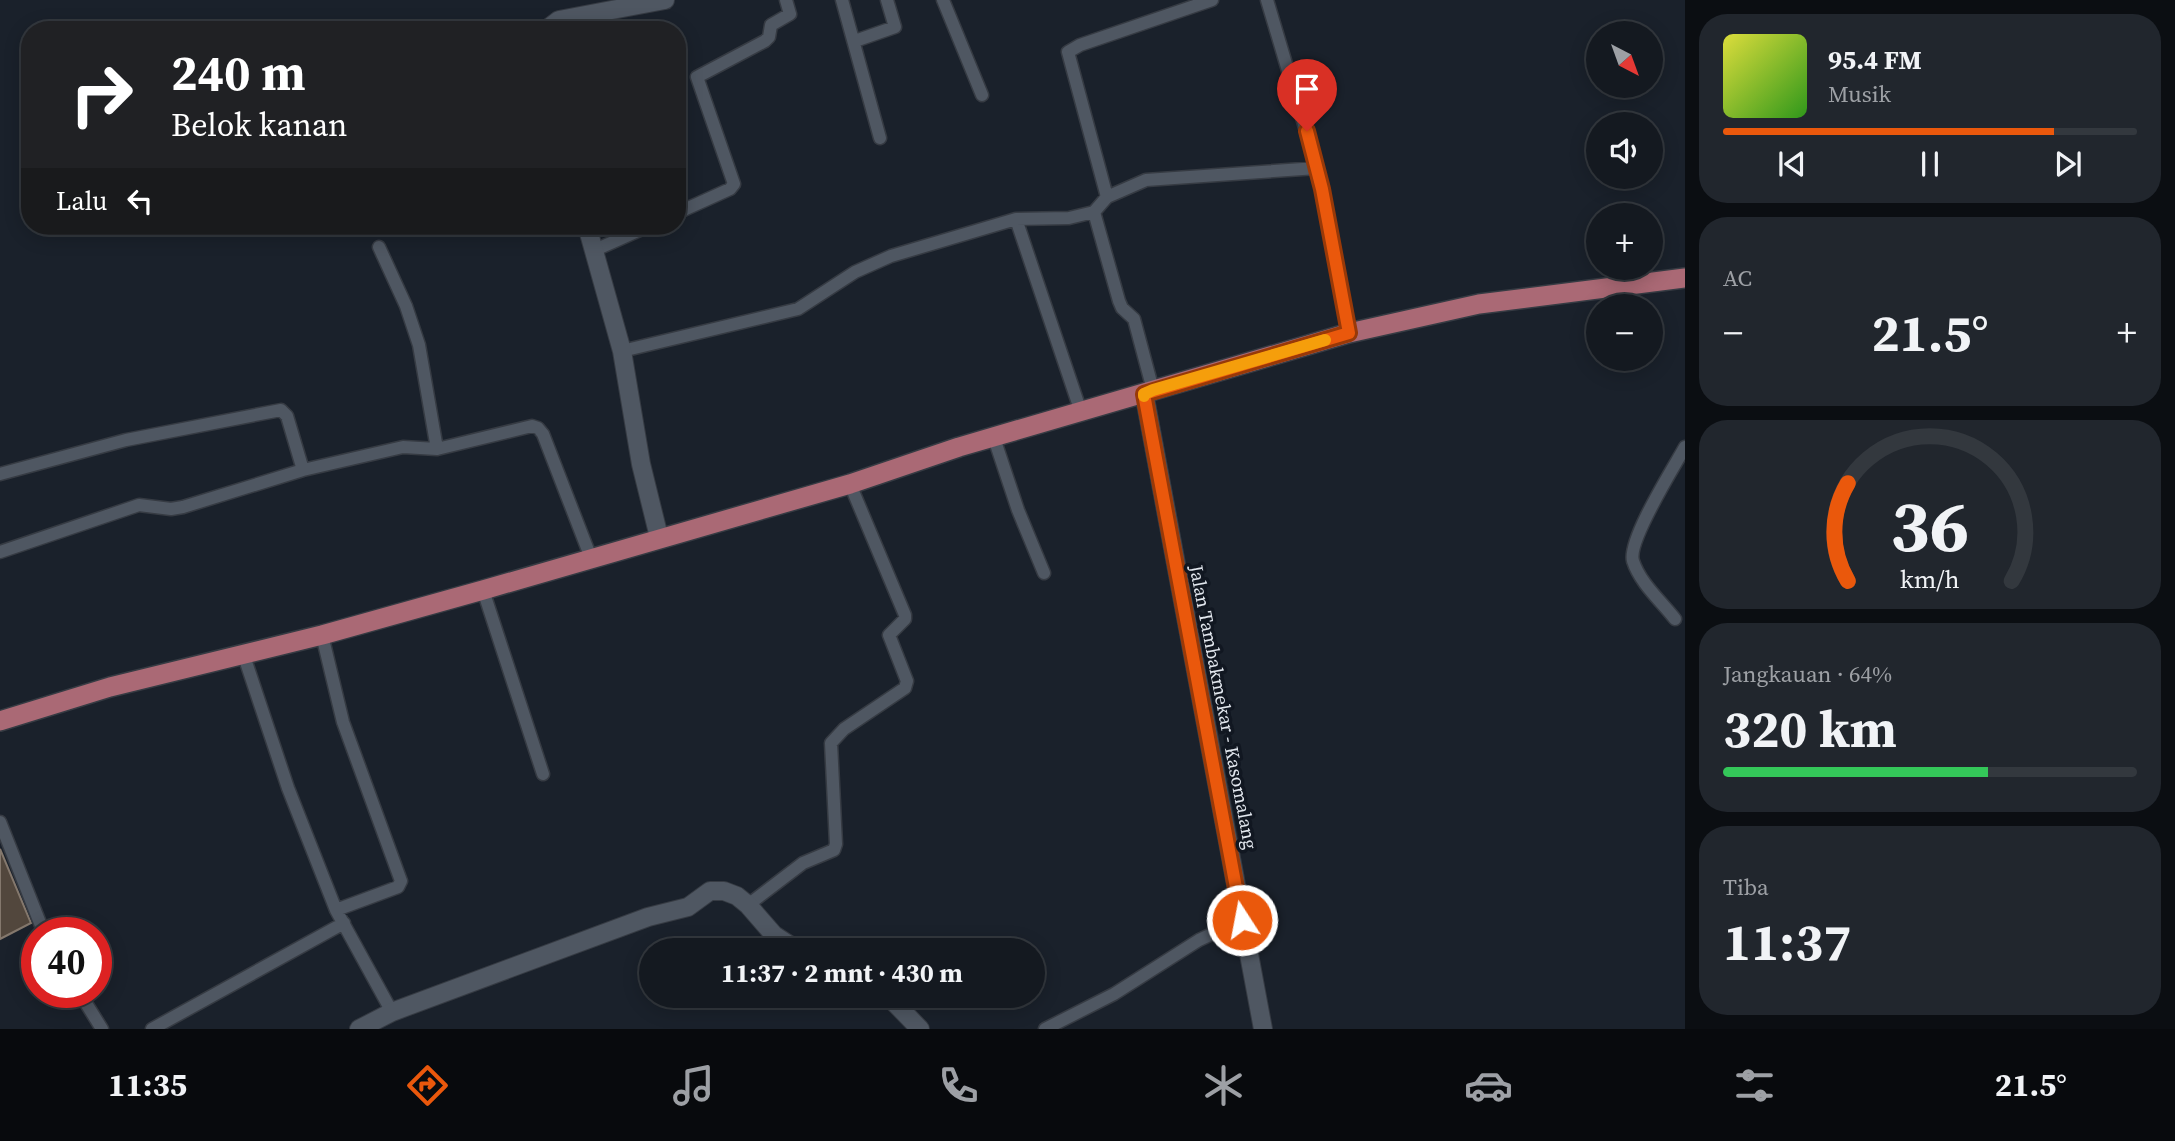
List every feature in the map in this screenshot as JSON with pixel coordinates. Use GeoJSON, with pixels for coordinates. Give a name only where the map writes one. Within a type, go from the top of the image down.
{"type":"FeatureCollection","features":[{"type":"Feature","properties":{"kind":"main road"},"geometry":{"type":"LineString","coordinates":[[0,721],[110,687],[244,656],[483,590],[850,484],[994,438],[1349,333],[1479,304],[1685,278]]}},
{"type":"Feature","properties":{"kind":"street"},"geometry":{"type":"LineString","coordinates":[[558,21],[665,0]]}},
{"type":"Feature","properties":{"kind":"street"},"geometry":{"type":"LineString","coordinates":[[686,209],[730,189],[734,184],[696,77],[765,41],[769,37],[771,25],[790,14],[786,0]]}},
{"type":"Feature","properties":{"kind":"street"},"geometry":{"type":"LineString","coordinates":[[842,0],[880,138]]}},
{"type":"Feature","properties":{"kind":"street"},"geometry":{"type":"LineString","coordinates":[[855,41],[895,27],[887,0]]}},
{"type":"Feature","properties":{"kind":"street"},"geometry":{"type":"LineString","coordinates":[[943,0],[982,95]]}},
{"type":"Feature","properties":{"kind":"street"},"geometry":{"type":"LineString","coordinates":[[1107,197],[1068,52],[1080,44],[1212,0]]}},
{"type":"Feature","properties":{"kind":"street"},"geometry":{"type":"LineString","coordinates":[[1267,0],[1317,168],[1349,333]]}},
{"type":"Feature","properties":{"kind":"street"},"geometry":{"type":"LineString","coordinates":[[622,351],[798,309],[855,272],[874,263],[1016,219],[1069,218],[1094,212],[1107,197],[1133,184],[1160,178],[1317,168]]}},
{"type":"Feature","properties":{"kind":"street"},"geometry":{"type":"LineString","coordinates":[[1094,212],[1119,301],[1133,319],[1148,392]]}},
{"type":"Feature","properties":{"kind":"street"},"geometry":{"type":"LineString","coordinates":[[1016,219],[1081,412]]}},
{"type":"Feature","properties":{"kind":"street"},"geometry":{"type":"LineString","coordinates":[[590,235],[622,351],[641,464],[659,537]]}},
{"type":"Feature","properties":{"kind":"street"},"geometry":{"type":"LineString","coordinates":[[594,250],[628,235]]}},
{"type":"Feature","properties":{"kind":"street"},"geometry":{"type":"LineString","coordinates":[[379,247],[416,334],[437,449]]}},
{"type":"Feature","properties":{"kind":"street","name":"Jalan Tambakmekar - Kasomalang"},"geometry":{"type":"LineString","coordinates":[[1148,392],[1262,1029]]}},
{"type":"Feature","properties":{"kind":"street"},"geometry":{"type":"LineString","coordinates":[[0,474],[126,440],[277,411],[287,416],[303,470]]}},
{"type":"Feature","properties":{"kind":"street"},"geometry":{"type":"LineString","coordinates":[[0,552],[139,505],[171,509],[183,507],[303,470],[402,447],[437,449],[532,426],[538,428],[591,558]]}},
{"type":"Feature","properties":{"kind":"street"},"geometry":{"type":"LineString","coordinates":[[994,438],[1018,510],[1044,573]]}},
{"type":"Feature","properties":{"kind":"street"},"geometry":{"type":"LineString","coordinates":[[1675,619],[1645,582],[1632,558],[1633,545],[1641,528],[1685,447]]}},
{"type":"Feature","properties":{"kind":"street"},"geometry":{"type":"LineString","coordinates":[[748,905],[795,867],[834,850],[836,844],[831,743],[844,729],[905,688],[907,681],[889,635],[905,619],[905,615],[850,484]]}},
{"type":"Feature","properties":{"kind":"street"},"geometry":{"type":"LineString","coordinates":[[483,590],[543,774]]}},
{"type":"Feature","properties":{"kind":"street"},"geometry":{"type":"LineString","coordinates":[[322,635],[343,722],[401,881],[398,887],[337,910]]}},
{"type":"Feature","properties":{"kind":"street"},"geometry":{"type":"LineString","coordinates":[[244,656],[288,788],[383,1020]]}},
{"type":"Feature","properties":{"kind":"street"},"geometry":{"type":"LineString","coordinates":[[0,822],[38,917]]}},
{"type":"Feature","properties":{"kind":"street"},"geometry":{"type":"LineString","coordinates":[[359,1029],[648,917],[688,907],[710,891],[724,891],[737,896],[779,938]]}},
{"type":"Feature","properties":{"kind":"street"},"geometry":{"type":"LineString","coordinates":[[1045,1029],[1114,994],[1199,940],[1242,920]]}},
{"type":"Feature","properties":{"kind":"street"},"geometry":{"type":"LineString","coordinates":[[152,1029],[344,923]]}},
{"type":"Feature","properties":{"kind":"street"},"geometry":{"type":"LineString","coordinates":[[89,1008],[102,1029]]}},
{"type":"Feature","properties":{"kind":"street"},"geometry":{"type":"LineString","coordinates":[[900,1008],[920,1029]]}},
{"type":"Feature","properties":{"kind":"building"},"geometry":{"type":"Polygon","coordinates":[[[0,849],[28,917],[21,917],[21,928],[0,939],[0,849]]]}},
{"type":"Feature","properties":{"kind":"slow traffic"},"geometry":{"type":"LineString","coordinates":[[1144,396],[1153,390],[1325,340]]}},
{"type":"Feature","properties":{"kind":"route"},"geometry":{"type":"LineString","coordinates":[[1242,920],[1144,394],[1349,333],[1322,189],[1307,131]]}}]}
